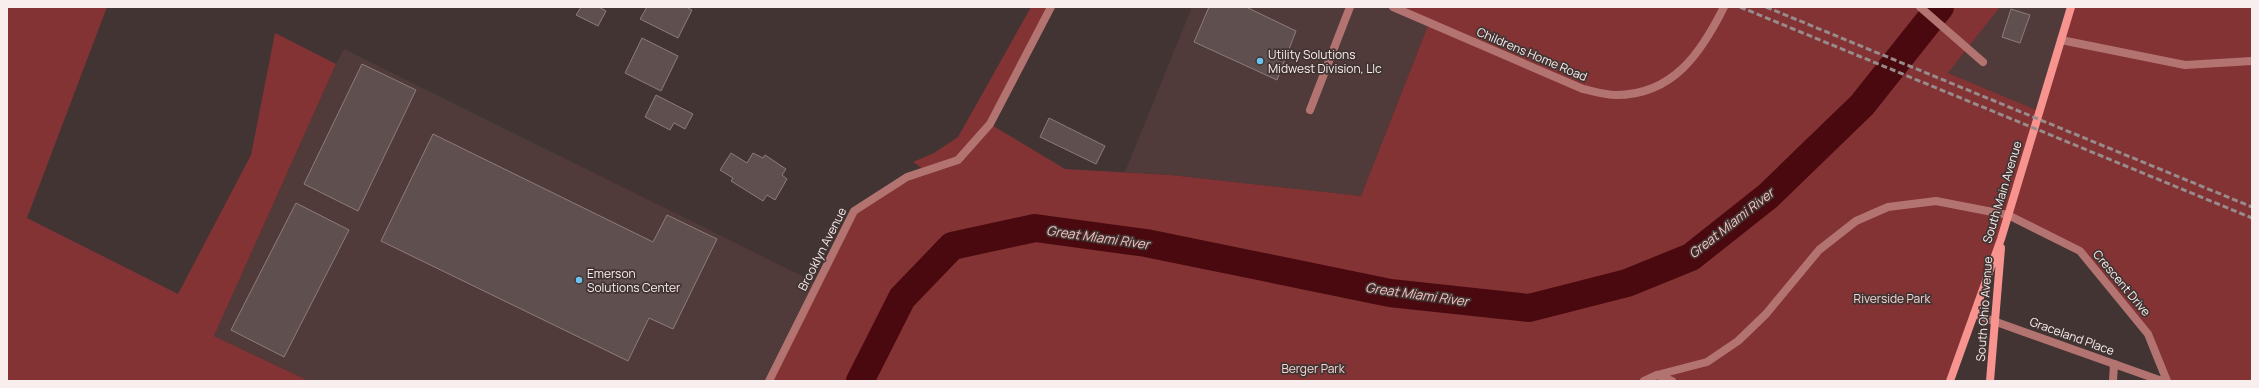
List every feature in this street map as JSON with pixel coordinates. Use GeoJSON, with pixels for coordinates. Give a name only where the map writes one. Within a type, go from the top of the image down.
{"type":"FeatureCollection","features":[{"type":"Feature","properties":{"kind":"main road","name":"South Main Avenue"},"geometry":{"type":"LineString","coordinates":[[1950,381],[2001,239],[2071,7]]}},
{"type":"Feature","properties":{"kind":"main road","name":"South Ohio Avenue"},"geometry":{"type":"LineString","coordinates":[[1990,381],[1996,322],[2001,239]]}},
{"type":"Feature","properties":{"kind":"street","name":"Brooklyn Avenue"},"geometry":{"type":"LineString","coordinates":[[769,381],[854,211],[907,177],[958,160],[990,124],[1051,7]]}},
{"type":"Feature","properties":{"kind":"street"},"geometry":{"type":"LineString","coordinates":[[1310,110],[1350,7]]}},
{"type":"Feature","properties":{"kind":"street","name":"Childrens Home Road"},"geometry":{"type":"LineString","coordinates":[[1393,7],[1583,89],[1615,95],[1642,93],[1667,82],[1689,63],[1710,34],[1724,7]]}},
{"type":"Feature","properties":{"kind":"street"},"geometry":{"type":"LineString","coordinates":[[1920,7],[1984,62]]}},
{"type":"Feature","properties":{"kind":"street"},"geometry":{"type":"LineString","coordinates":[[2061,40],[2185,66],[2252,61]]}},
{"type":"Feature","properties":{"kind":"street","name":"Crescent Drive"},"geometry":{"type":"LineString","coordinates":[[1644,381],[1657,375],[1707,362],[1738,341],[1766,314],[1819,250],[1856,221],[1888,207],[1936,201],[2008,215],[2080,251],[2148,334],[2167,381]]}},
{"type":"Feature","properties":{"kind":"street","name":"Graceland Place"},"geometry":{"type":"LineString","coordinates":[[1974,314],[2162,381]]}},
{"type":"Feature","properties":{"kind":"street"},"geometry":{"type":"LineString","coordinates":[[2113,381],[2114,364]]}},
{"type":"Feature","properties":{"kind":"street"},"geometry":{"type":"LineString","coordinates":[[1657,375],[1672,381]]}},
{"type":"Feature","properties":{"kind":"shaded area"},"geometry":{"type":"Polygon","coordinates":[[[1192,7],[1393,7],[1429,23],[1361,196],[1171,175],[1125,172],[1192,7]]]}},
{"type":"Feature","properties":{"kind":"shaded area"},"geometry":{"type":"Polygon","coordinates":[[[2000,7],[2071,7],[2039,111],[1948,73],[2000,7]]]}},
{"type":"Feature","properties":{"kind":"shaded area"},"geometry":{"type":"Polygon","coordinates":[[[344,49],[818,284],[769,381],[309,381],[214,336],[344,49]]]}},
{"type":"Feature","properties":{"kind":"green space"},"geometry":{"type":"Polygon","coordinates":[[[7,7],[107,7],[27,218],[178,294],[251,155],[275,33],[336,64],[214,336],[309,381],[7,381],[7,7]]]}},
{"type":"Feature","properties":{"kind":"green space"},"geometry":{"type":"Polygon","coordinates":[[[1031,7],[1051,7],[990,124],[1065,169],[1171,175],[1361,196],[1429,23],[1393,7],[2000,7],[1948,73],[2039,111],[2071,7],[2252,7],[2252,381],[2167,381],[2148,334],[2080,251],[2009,215],[1950,381],[1672,381],[1657,375],[1644,381],[769,381],[854,211],[926,171],[913,162],[934,153],[958,137],[1031,7]]]}},
{"type":"Feature","properties":{"kind":"building"},"geometry":{"type":"Polygon","coordinates":[[[581,7],[599,7],[606,11],[598,26],[576,15],[581,7]]]}},
{"type":"Feature","properties":{"kind":"building"},"geometry":{"type":"Polygon","coordinates":[[[647,7],[686,7],[692,10],[678,38],[640,19],[647,7]]]}},
{"type":"Feature","properties":{"kind":"building","name":"Utility Solutions Midwest Division, Llc"},"geometry":{"type":"Polygon","coordinates":[[[1209,7],[1246,7],[1296,31],[1277,80],[1194,42],[1209,7]]]}},
{"type":"Feature","properties":{"kind":"building"},"geometry":{"type":"Polygon","coordinates":[[[2011,9],[2030,15],[2020,43],[2002,37],[2011,9]]]}},
{"type":"Feature","properties":{"kind":"building"},"geometry":{"type":"Polygon","coordinates":[[[642,38],[678,56],[661,91],[625,73],[642,38]]]}},
{"type":"Feature","properties":{"kind":"building"},"geometry":{"type":"Polygon","coordinates":[[[362,64],[416,90],[358,211],[304,184],[362,64]]]}},
{"type":"Feature","properties":{"kind":"building"},"geometry":{"type":"Polygon","coordinates":[[[656,95],[693,114],[685,129],[674,123],[670,130],[645,117],[656,95]]]}},
{"type":"Feature","properties":{"kind":"building"},"geometry":{"type":"Polygon","coordinates":[[[1049,118],[1105,146],[1096,164],[1040,137],[1049,118]]]}},
{"type":"Feature","properties":{"kind":"building","name":"Emerson Solutions Center"},"geometry":{"type":"Polygon","coordinates":[[[433,134],[653,242],[667,215],[717,239],[673,329],[649,318],[628,361],[381,241],[433,134]]]}},
{"type":"Feature","properties":{"kind":"building"},"geometry":{"type":"Polygon","coordinates":[[[731,153],[747,163],[753,153],[763,158],[765,155],[786,169],[782,175],[787,179],[775,200],[767,195],[763,201],[731,181],[733,178],[720,170],[731,153]]]}},
{"type":"Feature","properties":{"kind":"building"},"geometry":{"type":"Polygon","coordinates":[[[296,203],[349,230],[284,357],[231,330],[296,203]]]}},
{"type":"Feature","properties":{"kind":"waterway","name":"Great Miami River"},"geometry":{"type":"LineString","coordinates":[[860,381],[902,298],[952,246],[1035,228],[1146,243],[1390,293],[1529,308],[1627,283],[1691,257],[1768,196],[1862,105],[1940,7]]}},
{"type":"Feature","properties":{"kind":"railway"},"geometry":{"type":"LineString","coordinates":[[1740,7],[2252,218]]}},
{"type":"Feature","properties":{"kind":"railway"},"geometry":{"type":"LineString","coordinates":[[1766,7],[2252,207]]}},
{"type":"Feature","properties":{"kind":"place","name":"Utility Solutions Midwest Division, Llc"},"geometry":{"type":"Point","coordinates":[1260,61]}},
{"type":"Feature","properties":{"kind":"place","name":"Emerson Solutions Center"},"geometry":{"type":"Point","coordinates":[579,280]}},
{"type":"Feature","properties":{"kind":"park label","name":"Riverside Park"},"geometry":{"type":"Point","coordinates":[1892,298]}},
{"type":"Feature","properties":{"kind":"park label","name":"Berger Park"},"geometry":{"type":"Point","coordinates":[1313,368]}}]}
